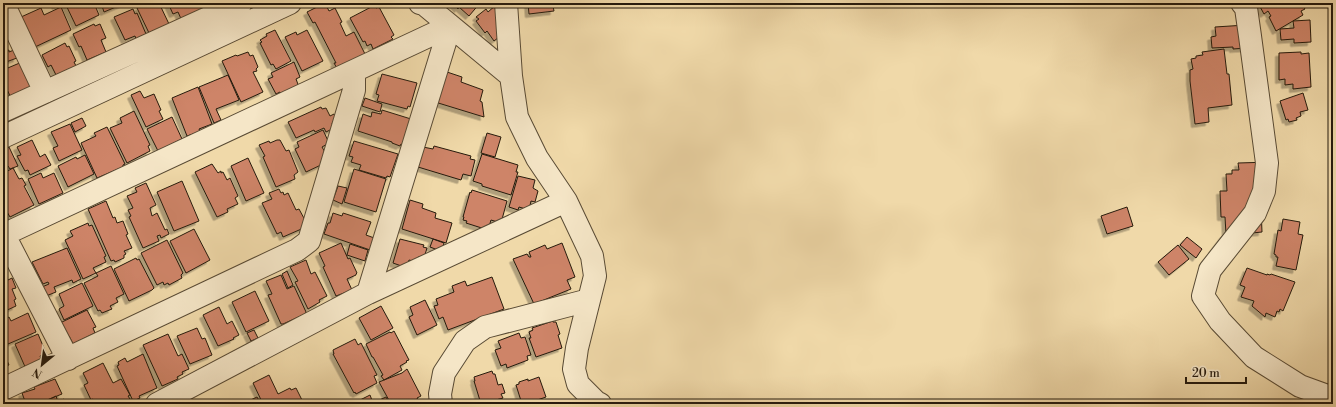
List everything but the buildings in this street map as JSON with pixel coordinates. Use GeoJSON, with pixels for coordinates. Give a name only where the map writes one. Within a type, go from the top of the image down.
{"type":"FeatureCollection","features":[{"type":"Feature","properties":{"kind":"street"},"geometry":{"type":"LineString","coordinates":[[3,111],[241,3]]}},
{"type":"Feature","properties":{"kind":"street"},"geometry":{"type":"LineString","coordinates":[[3,137],[290,3]]}},
{"type":"Feature","properties":{"kind":"street"},"geometry":{"type":"LineString","coordinates":[[423,3],[511,76]]}},
{"type":"Feature","properties":{"kind":"street"},"geometry":{"type":"LineString","coordinates":[[506,3],[511,76],[516,117],[537,158],[566,201],[592,256],[595,276],[577,348],[574,369],[578,384],[596,402],[600,404]]}},
{"type":"Feature","properties":{"kind":"street"},"geometry":{"type":"LineString","coordinates":[[1242,3],[1246,8],[1267,163],[1264,191],[1254,213],[1210,270],[1203,296],[1220,321],[1254,357],[1300,386],[1333,398]]}},
{"type":"Feature","properties":{"kind":"street"},"geometry":{"type":"LineString","coordinates":[[5,4],[45,92]]}},
{"type":"Feature","properties":{"kind":"street"},"geometry":{"type":"LineString","coordinates":[[68,359],[3,234],[354,72],[450,26]]}},
{"type":"Feature","properties":{"kind":"street"},"geometry":{"type":"LineString","coordinates":[[368,293],[450,26]]}},
{"type":"Feature","properties":{"kind":"street"},"geometry":{"type":"LineString","coordinates":[[3,389],[297,250],[309,241],[354,90],[354,72]]}},
{"type":"Feature","properties":{"kind":"street"},"geometry":{"type":"LineString","coordinates":[[157,404],[368,293],[566,201]]}},
{"type":"Feature","properties":{"kind":"street"},"geometry":{"type":"LineString","coordinates":[[441,404],[440,394],[444,373],[465,340],[485,327],[589,300]]}}]}
